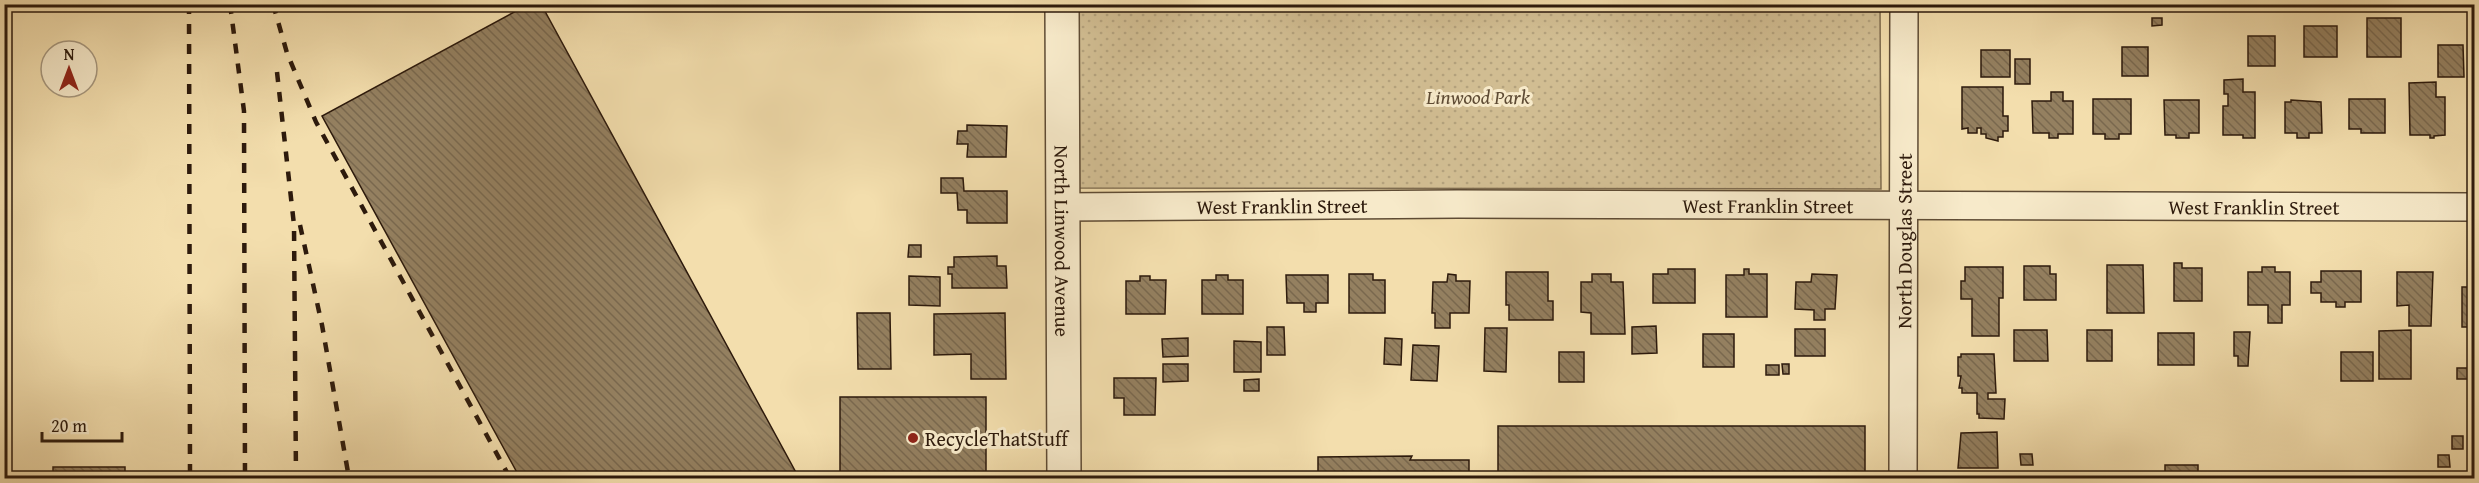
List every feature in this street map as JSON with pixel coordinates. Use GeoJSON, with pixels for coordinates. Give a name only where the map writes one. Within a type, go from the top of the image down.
{"type":"FeatureCollection","features":[{"type":"Feature","properties":{"kind":"street","name":"North Linwood Avenue"},"geometry":{"type":"LineString","coordinates":[[1062,4],[1064,478]]}},
{"type":"Feature","properties":{"kind":"street","name":"North Douglas Street"},"geometry":{"type":"LineString","coordinates":[[1903,478],[1904,4]]}},
{"type":"Feature","properties":{"kind":"street","name":"West Franklin Street"},"geometry":{"type":"LineString","coordinates":[[1063,207],[1458,204],[2475,207]]}},
{"type":"Feature","properties":{"kind":"green space","name":"Linwood Park"},"geometry":{"type":"Polygon","coordinates":[[[1076,5],[1880,5],[1881,189],[1075,188],[1076,5]]]}},
{"type":"Feature","properties":{"kind":"building"},"geometry":{"type":"Polygon","coordinates":[[[529,4],[541,4],[799,478],[520,478],[322,116],[529,4]]]}},
{"type":"Feature","properties":{"kind":"building"},"geometry":{"type":"Polygon","coordinates":[[[2152,18],[2162,18],[2162,25],[2152,26],[2152,18]]]}},
{"type":"Feature","properties":{"kind":"building"},"geometry":{"type":"Polygon","coordinates":[[[2367,18],[2401,18],[2401,57],[2367,57],[2367,18]]]}},
{"type":"Feature","properties":{"kind":"building"},"geometry":{"type":"Polygon","coordinates":[[[2304,26],[2337,26],[2337,57],[2304,57],[2304,26]]]}},
{"type":"Feature","properties":{"kind":"building"},"geometry":{"type":"Polygon","coordinates":[[[2248,36],[2275,36],[2275,66],[2248,66],[2248,36]]]}},
{"type":"Feature","properties":{"kind":"building"},"geometry":{"type":"Polygon","coordinates":[[[2438,45],[2463,45],[2464,77],[2438,77],[2438,45]]]}},
{"type":"Feature","properties":{"kind":"building"},"geometry":{"type":"Polygon","coordinates":[[[2122,47],[2148,47],[2148,76],[2122,76],[2122,47]]]}},
{"type":"Feature","properties":{"kind":"building"},"geometry":{"type":"Polygon","coordinates":[[[1981,50],[2010,50],[2010,77],[1981,77],[1981,50]]]}},
{"type":"Feature","properties":{"kind":"building"},"geometry":{"type":"Polygon","coordinates":[[[2015,59],[2030,59],[2030,84],[2015,84],[2015,59]]]}},
{"type":"Feature","properties":{"kind":"building"},"geometry":{"type":"Polygon","coordinates":[[[2243,79],[2243,92],[2255,92],[2255,138],[2243,138],[2243,135],[2223,135],[2223,106],[2228,106],[2228,94],[2224,94],[2224,80],[2243,79]]]}},
{"type":"Feature","properties":{"kind":"building"},"geometry":{"type":"Polygon","coordinates":[[[2436,82],[2436,97],[2445,97],[2445,135],[2430,138],[2430,135],[2410,135],[2409,83],[2436,82]]]}},
{"type":"Feature","properties":{"kind":"building"},"geometry":{"type":"Polygon","coordinates":[[[1962,87],[2003,87],[2003,116],[2008,116],[2008,131],[2003,131],[2003,137],[1998,137],[1998,141],[1986,138],[1986,134],[1981,134],[1981,128],[1977,128],[1977,133],[1968,133],[1968,128],[1962,129],[1962,87]]]}},
{"type":"Feature","properties":{"kind":"building"},"geometry":{"type":"Polygon","coordinates":[[[2051,92],[2063,92],[2063,101],[2073,101],[2073,134],[2058,134],[2058,138],[2049,138],[2049,133],[2033,133],[2032,101],[2051,101],[2051,92]]]}},
{"type":"Feature","properties":{"kind":"building"},"geometry":{"type":"Polygon","coordinates":[[[2093,99],[2131,99],[2131,134],[2119,134],[2119,139],[2105,139],[2105,134],[2093,134],[2093,99]]]}},
{"type":"Feature","properties":{"kind":"building"},"geometry":{"type":"Polygon","coordinates":[[[2349,99],[2385,99],[2385,133],[2361,133],[2361,129],[2349,129],[2349,99]]]}},
{"type":"Feature","properties":{"kind":"building"},"geometry":{"type":"Polygon","coordinates":[[[2164,100],[2199,100],[2199,133],[2189,133],[2189,138],[2165,135],[2164,100]]]}},
{"type":"Feature","properties":{"kind":"building"},"geometry":{"type":"Polygon","coordinates":[[[2291,100],[2321,102],[2322,133],[2309,133],[2309,138],[2297,138],[2297,133],[2285,133],[2285,102],[2291,102],[2291,100]]]}},
{"type":"Feature","properties":{"kind":"building"},"geometry":{"type":"Polygon","coordinates":[[[967,125],[1007,126],[1006,157],[967,157],[968,144],[957,144],[958,131],[967,131],[967,125]]]}},
{"type":"Feature","properties":{"kind":"building"},"geometry":{"type":"Polygon","coordinates":[[[941,178],[963,178],[964,191],[1007,191],[1007,223],[967,223],[967,210],[958,210],[957,193],[941,193],[941,178]]]}},
{"type":"Feature","properties":{"kind":"building"},"geometry":{"type":"Polygon","coordinates":[[[909,245],[921,245],[921,257],[908,257],[909,245]]]}},
{"type":"Feature","properties":{"kind":"building"},"geometry":{"type":"Polygon","coordinates":[[[997,256],[997,266],[1006,266],[1007,288],[952,288],[952,274],[948,274],[948,267],[954,267],[954,257],[997,256]]]}},
{"type":"Feature","properties":{"kind":"building"},"geometry":{"type":"Polygon","coordinates":[[[2174,263],[2182,263],[2182,268],[2202,268],[2202,301],[2174,301],[2174,263]]]}},
{"type":"Feature","properties":{"kind":"building"},"geometry":{"type":"Polygon","coordinates":[[[2107,265],[2143,265],[2144,313],[2107,313],[2107,265]]]}},
{"type":"Feature","properties":{"kind":"building"},"geometry":{"type":"Polygon","coordinates":[[[2024,266],[2050,266],[2050,274],[2056,274],[2056,300],[2024,300],[2024,266]]]}},
{"type":"Feature","properties":{"kind":"building"},"geometry":{"type":"Polygon","coordinates":[[[1965,267],[2003,267],[2003,298],[1999,298],[1999,336],[1972,336],[1972,299],[1961,299],[1961,281],[1965,281],[1965,267]]]}},
{"type":"Feature","properties":{"kind":"building"},"geometry":{"type":"Polygon","coordinates":[[[2262,267],[2275,267],[2275,272],[2290,272],[2290,305],[2282,305],[2282,323],[2268,323],[2268,305],[2248,305],[2248,272],[2262,272],[2262,267]]]}},
{"type":"Feature","properties":{"kind":"building"},"geometry":{"type":"Polygon","coordinates":[[[1668,269],[1695,269],[1695,303],[1653,303],[1653,274],[1668,274],[1668,269]]]}},
{"type":"Feature","properties":{"kind":"building"},"geometry":{"type":"Polygon","coordinates":[[[1744,269],[1749,269],[1749,274],[1767,274],[1767,317],[1726,317],[1726,275],[1744,275],[1744,269]]]}},
{"type":"Feature","properties":{"kind":"building"},"geometry":{"type":"Polygon","coordinates":[[[2321,271],[2361,271],[2361,302],[2345,302],[2345,307],[2336,307],[2336,302],[2321,302],[2321,293],[2311,293],[2311,282],[2321,282],[2321,271]]]}},
{"type":"Feature","properties":{"kind":"building"},"geometry":{"type":"Polygon","coordinates":[[[1506,272],[1548,272],[1548,301],[1553,301],[1553,320],[1509,320],[1509,305],[1506,305],[1506,272]]]}},
{"type":"Feature","properties":{"kind":"building"},"geometry":{"type":"Polygon","coordinates":[[[2397,272],[2433,272],[2431,326],[2409,326],[2409,305],[2397,306],[2397,272]]]}},
{"type":"Feature","properties":{"kind":"building"},"geometry":{"type":"Polygon","coordinates":[[[1349,274],[1373,274],[1373,280],[1385,280],[1385,313],[1349,313],[1349,274]]]}},
{"type":"Feature","properties":{"kind":"building"},"geometry":{"type":"Polygon","coordinates":[[[1448,274],[1456,275],[1456,281],[1470,281],[1469,313],[1450,313],[1450,328],[1435,328],[1435,313],[1432,313],[1433,282],[1447,282],[1448,274]]]}},
{"type":"Feature","properties":{"kind":"building"},"geometry":{"type":"Polygon","coordinates":[[[1592,274],[1611,274],[1611,282],[1623,282],[1625,334],[1591,334],[1591,313],[1581,312],[1581,282],[1592,282],[1592,274]]]}},
{"type":"Feature","properties":{"kind":"building"},"geometry":{"type":"Polygon","coordinates":[[[1812,274],[1837,275],[1835,309],[1825,309],[1825,320],[1814,320],[1814,310],[1795,309],[1796,282],[1811,282],[1812,274]]]}},
{"type":"Feature","properties":{"kind":"building"},"geometry":{"type":"Polygon","coordinates":[[[1216,275],[1228,275],[1228,280],[1243,280],[1243,314],[1202,314],[1202,280],[1216,280],[1216,275]]]}},
{"type":"Feature","properties":{"kind":"building"},"geometry":{"type":"Polygon","coordinates":[[[1286,275],[1328,275],[1328,303],[1316,303],[1316,312],[1304,312],[1304,303],[1287,303],[1286,275]]]}},
{"type":"Feature","properties":{"kind":"building"},"geometry":{"type":"Polygon","coordinates":[[[909,276],[940,277],[940,306],[909,305],[909,276]]]}},
{"type":"Feature","properties":{"kind":"building"},"geometry":{"type":"Polygon","coordinates":[[[1140,276],[1150,276],[1150,280],[1166,280],[1165,314],[1126,314],[1126,281],[1140,281],[1140,276]]]}},
{"type":"Feature","properties":{"kind":"building"},"geometry":{"type":"Polygon","coordinates":[[[2462,287],[2474,287],[2474,327],[2462,327],[2462,287]]]}},
{"type":"Feature","properties":{"kind":"building"},"geometry":{"type":"Polygon","coordinates":[[[857,313],[890,313],[891,369],[858,369],[857,313]]]}},
{"type":"Feature","properties":{"kind":"building"},"geometry":{"type":"Polygon","coordinates":[[[1005,313],[1006,379],[971,379],[971,354],[934,355],[934,314],[1005,313]]]}},
{"type":"Feature","properties":{"kind":"building"},"geometry":{"type":"Polygon","coordinates":[[[1656,326],[1657,353],[1632,354],[1632,327],[1656,326]]]}},
{"type":"Feature","properties":{"kind":"building"},"geometry":{"type":"Polygon","coordinates":[[[1267,327],[1284,327],[1285,355],[1267,355],[1267,327]]]}},
{"type":"Feature","properties":{"kind":"building"},"geometry":{"type":"Polygon","coordinates":[[[1485,328],[1507,328],[1506,372],[1484,371],[1485,328]]]}},
{"type":"Feature","properties":{"kind":"building"},"geometry":{"type":"Polygon","coordinates":[[[1795,329],[1825,329],[1825,356],[1795,356],[1795,329]]]}},
{"type":"Feature","properties":{"kind":"building"},"geometry":{"type":"Polygon","coordinates":[[[2014,330],[2047,330],[2048,361],[2014,361],[2014,330]]]}},
{"type":"Feature","properties":{"kind":"building"},"geometry":{"type":"Polygon","coordinates":[[[2087,330],[2112,330],[2112,361],[2087,361],[2087,330]]]}},
{"type":"Feature","properties":{"kind":"building"},"geometry":{"type":"Polygon","coordinates":[[[2411,330],[2411,379],[2379,379],[2379,331],[2411,330]]]}},
{"type":"Feature","properties":{"kind":"building"},"geometry":{"type":"Polygon","coordinates":[[[2234,332],[2250,332],[2248,366],[2238,366],[2238,356],[2234,356],[2234,332]]]}},
{"type":"Feature","properties":{"kind":"building"},"geometry":{"type":"Polygon","coordinates":[[[2158,333],[2194,333],[2194,365],[2158,365],[2158,333]]]}},
{"type":"Feature","properties":{"kind":"building"},"geometry":{"type":"Polygon","coordinates":[[[1703,334],[1734,334],[1734,367],[1703,367],[1703,334]]]}},
{"type":"Feature","properties":{"kind":"building"},"geometry":{"type":"Polygon","coordinates":[[[1188,338],[1188,356],[1163,357],[1162,339],[1188,338]]]}},
{"type":"Feature","properties":{"kind":"building"},"geometry":{"type":"Polygon","coordinates":[[[1385,338],[1402,339],[1401,365],[1384,364],[1385,338]]]}},
{"type":"Feature","properties":{"kind":"building"},"geometry":{"type":"Polygon","coordinates":[[[1234,341],[1261,342],[1261,372],[1234,372],[1234,341]]]}},
{"type":"Feature","properties":{"kind":"building"},"geometry":{"type":"Polygon","coordinates":[[[1413,345],[1439,346],[1437,381],[1411,380],[1413,345]]]}},
{"type":"Feature","properties":{"kind":"building"},"geometry":{"type":"Polygon","coordinates":[[[1559,352],[1584,352],[1584,382],[1559,382],[1559,352]]]}},
{"type":"Feature","properties":{"kind":"building"},"geometry":{"type":"Polygon","coordinates":[[[2341,352],[2373,352],[2373,381],[2341,381],[2341,352]]]}},
{"type":"Feature","properties":{"kind":"building"},"geometry":{"type":"Polygon","coordinates":[[[1961,354],[1994,354],[1996,393],[1988,393],[1988,399],[2005,399],[2004,419],[1979,418],[1977,393],[1962,393],[1962,388],[1959,388],[1961,376],[1958,376],[1958,357],[1961,357],[1961,354]]]}},
{"type":"Feature","properties":{"kind":"building"},"geometry":{"type":"Polygon","coordinates":[[[1163,364],[1188,364],[1188,381],[1163,382],[1163,364]]]}},
{"type":"Feature","properties":{"kind":"building"},"geometry":{"type":"Polygon","coordinates":[[[1782,364],[1789,364],[1789,374],[1783,374],[1782,364]]]}},
{"type":"Feature","properties":{"kind":"building"},"geometry":{"type":"Polygon","coordinates":[[[1766,365],[1779,365],[1779,375],[1766,375],[1766,365]]]}},
{"type":"Feature","properties":{"kind":"building"},"geometry":{"type":"Polygon","coordinates":[[[2457,368],[2468,368],[2468,379],[2457,379],[2457,368]]]}},
{"type":"Feature","properties":{"kind":"building"},"geometry":{"type":"Polygon","coordinates":[[[1114,378],[1156,378],[1155,415],[1124,415],[1124,398],[1114,398],[1114,378]]]}},
{"type":"Feature","properties":{"kind":"building"},"geometry":{"type":"Polygon","coordinates":[[[1259,379],[1259,391],[1244,391],[1244,380],[1259,379]]]}},
{"type":"Feature","properties":{"kind":"building","name":"RecycleThatStuff"},"geometry":{"type":"Polygon","coordinates":[[[840,397],[986,397],[986,478],[840,478],[840,397]]]}},
{"type":"Feature","properties":{"kind":"building"},"geometry":{"type":"Polygon","coordinates":[[[1498,426],[1865,426],[1865,478],[1498,478],[1498,426]]]}},
{"type":"Feature","properties":{"kind":"building"},"geometry":{"type":"Polygon","coordinates":[[[1997,432],[1998,468],[1958,468],[1961,433],[1997,432]]]}},
{"type":"Feature","properties":{"kind":"building"},"geometry":{"type":"Polygon","coordinates":[[[2452,436],[2463,436],[2463,449],[2452,449],[2452,436]]]}},
{"type":"Feature","properties":{"kind":"building"},"geometry":{"type":"Polygon","coordinates":[[[2020,454],[2032,454],[2033,465],[2021,465],[2020,454]]]}},
{"type":"Feature","properties":{"kind":"building"},"geometry":{"type":"Polygon","coordinates":[[[2438,455],[2449,455],[2450,467],[2438,467],[2438,455]]]}},
{"type":"Feature","properties":{"kind":"building"},"geometry":{"type":"Polygon","coordinates":[[[1412,456],[1410,460],[1469,460],[1469,478],[1318,478],[1318,457],[1412,456]]]}},
{"type":"Feature","properties":{"kind":"building"},"geometry":{"type":"Polygon","coordinates":[[[2165,465],[2198,465],[2198,478],[2165,478],[2165,465]]]}},
{"type":"Feature","properties":{"kind":"building"},"geometry":{"type":"Polygon","coordinates":[[[53,467],[125,467],[125,478],[53,478],[53,467]]]}},
{"type":"Feature","properties":{"kind":"building"},"geometry":{"type":"Polygon","coordinates":[[[2006,472],[2006,478],[1978,478],[1978,473],[2006,472]]]}},
{"type":"Feature","properties":{"kind":"railway"},"geometry":{"type":"LineString","coordinates":[[189,4],[190,478]]}},
{"type":"Feature","properties":{"kind":"railway"},"geometry":{"type":"LineString","coordinates":[[230,4],[244,111],[245,478]]}},
{"type":"Feature","properties":{"kind":"railway"},"geometry":{"type":"LineString","coordinates":[[273,4],[287,53],[316,122],[510,478]]}},
{"type":"Feature","properties":{"kind":"railway"},"geometry":{"type":"LineString","coordinates":[[277,72],[294,225],[296,478]]}},
{"type":"Feature","properties":{"kind":"railway"},"geometry":{"type":"LineString","coordinates":[[300,225],[322,325],[349,478]]}},
{"type":"Feature","properties":{"kind":"place","name":"RecycleThatStuff"},"geometry":{"type":"Point","coordinates":[913,438]}}]}
